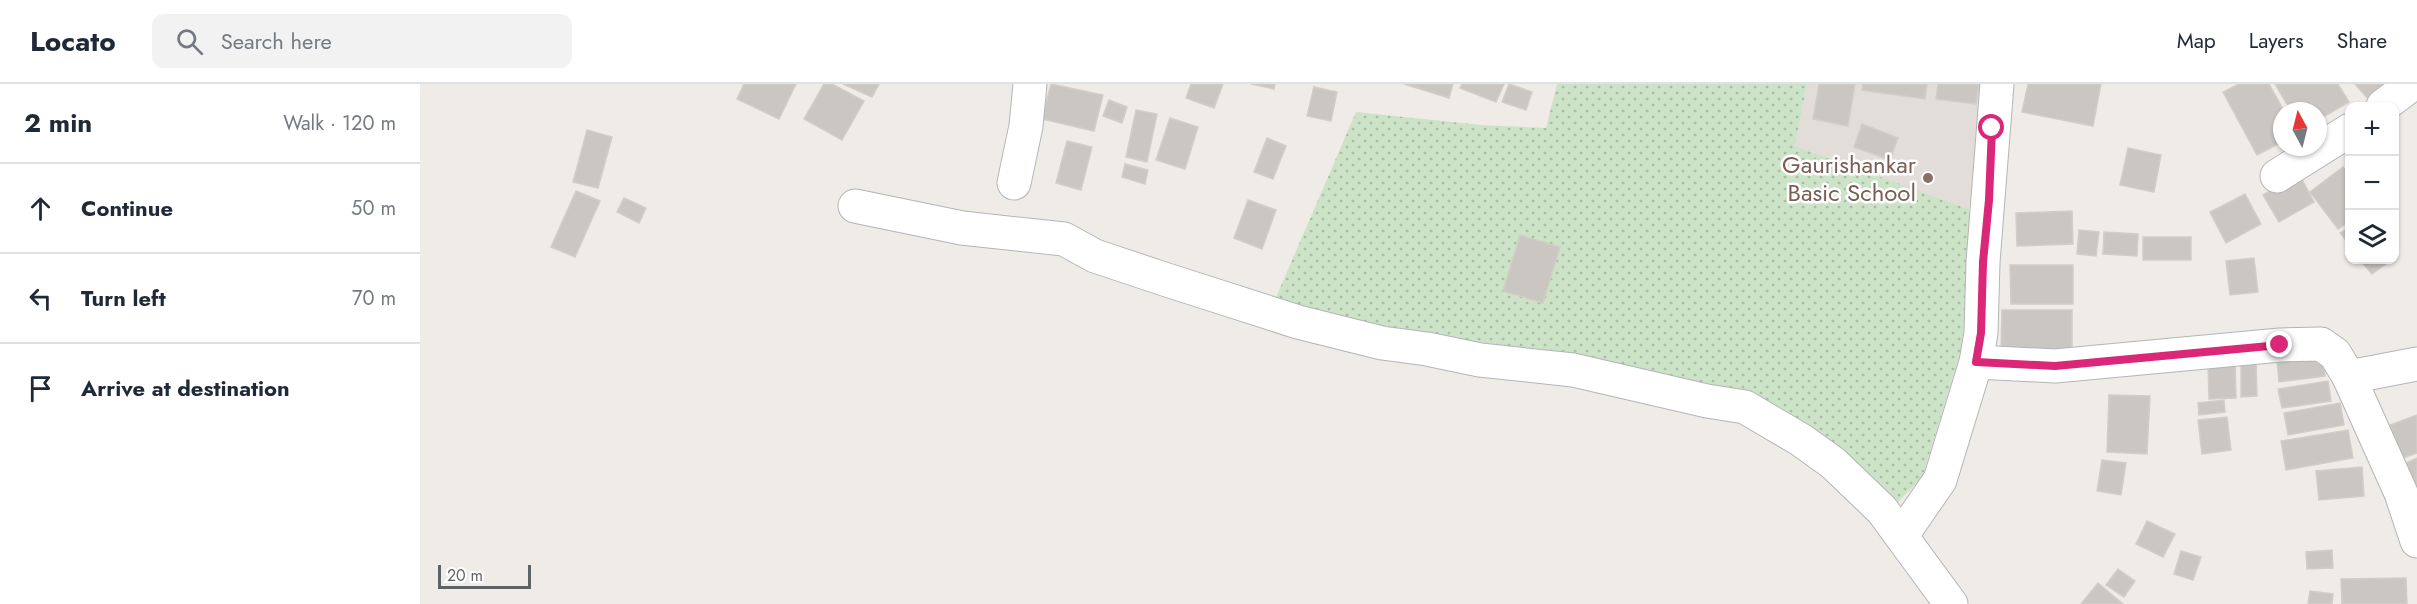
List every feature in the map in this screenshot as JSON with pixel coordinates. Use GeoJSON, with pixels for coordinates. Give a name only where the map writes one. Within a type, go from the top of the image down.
{"type":"FeatureCollection","features":[{"type":"Feature","properties":{"kind":"street"},"geometry":{"type":"LineString","coordinates":[[1014,183],[1026,126],[1030,84]]}},
{"type":"Feature","properties":{"kind":"street"},"geometry":{"type":"LineString","coordinates":[[1902,535],[1940,480],[1976,362],[1981,333],[1983,262],[1997,84]]}},
{"type":"Feature","properties":{"kind":"street"},"geometry":{"type":"LineString","coordinates":[[2388,102],[2412,84]]}},
{"type":"Feature","properties":{"kind":"street"},"geometry":{"type":"LineString","coordinates":[[2277,176],[2345,133]]}},
{"type":"Feature","properties":{"kind":"street"},"geometry":{"type":"LineString","coordinates":[[855,206],[962,228],[1064,239],[1095,255],[1164,279],[1298,322],[1382,343],[1480,360],[1573,370],[1707,401],[1745,407],[1801,440],[1833,463],[1882,510],[1951,604]]}},
{"type":"Feature","properties":{"kind":"street"},"geometry":{"type":"LineString","coordinates":[[1976,362],[2055,366],[2280,345],[2321,344],[2335,354],[2349,377],[2401,493],[2417,541]]}},
{"type":"Feature","properties":{"kind":"street"},"geometry":{"type":"LineString","coordinates":[[2349,377],[2417,364]]}},
{"type":"Feature","properties":{"kind":"shaded area","name":"Gaurishankar Basic School"},"geometry":{"type":"Polygon","coordinates":[[[1807,84],[1986,84],[1969,209],[1795,146],[1807,84]]]}},
{"type":"Feature","properties":{"kind":"green space"},"geometry":{"type":"Polygon","coordinates":[[[1557,84],[1807,84],[1795,146],[1969,209],[1970,256],[1962,347],[1922,478],[1898,502],[1808,424],[1753,395],[1440,337],[1274,302],[1356,112],[1481,125],[1546,128],[1557,84]]]}},
{"type":"Feature","properties":{"kind":"building"},"geometry":{"type":"Polygon","coordinates":[[[744,84],[796,84],[779,119],[737,99],[744,84]]]}},
{"type":"Feature","properties":{"kind":"building"},"geometry":{"type":"Polygon","coordinates":[[[824,84],[832,84],[864,101],[842,140],[804,119],[824,84]]]}},
{"type":"Feature","properties":{"kind":"building"},"geometry":{"type":"Polygon","coordinates":[[[843,84],[879,84],[872,97],[843,84]]]}},
{"type":"Feature","properties":{"kind":"building"},"geometry":{"type":"Polygon","coordinates":[[[1051,84],[1103,95],[1094,131],[1042,119],[1051,84]]]}},
{"type":"Feature","properties":{"kind":"building"},"geometry":{"type":"Polygon","coordinates":[[[1191,84],[1223,84],[1214,108],[1186,98],[1191,84]]]}},
{"type":"Feature","properties":{"kind":"building"},"geometry":{"type":"Polygon","coordinates":[[[1251,84],[1275,84],[1274,89],[1251,84]]]}},
{"type":"Feature","properties":{"kind":"building"},"geometry":{"type":"Polygon","coordinates":[[[1404,84],[1453,84],[1449,98],[1404,84]]]}},
{"type":"Feature","properties":{"kind":"building"},"geometry":{"type":"Polygon","coordinates":[[[1462,84],[1504,84],[1496,102],[1460,88],[1462,84]]]}},
{"type":"Feature","properties":{"kind":"building"},"geometry":{"type":"Polygon","coordinates":[[[1509,84],[1532,92],[1526,110],[1502,102],[1509,84]]]}},
{"type":"Feature","properties":{"kind":"building"},"geometry":{"type":"Polygon","coordinates":[[[1819,84],[1855,84],[1848,126],[1813,119],[1819,84]]]}},
{"type":"Feature","properties":{"kind":"building"},"geometry":{"type":"Polygon","coordinates":[[[1863,84],[1927,84],[1925,99],[1862,90],[1863,84]]]}},
{"type":"Feature","properties":{"kind":"building"},"geometry":{"type":"Polygon","coordinates":[[[1938,84],[1979,84],[1976,104],[1936,99],[1938,84]]]}},
{"type":"Feature","properties":{"kind":"building"},"geometry":{"type":"Polygon","coordinates":[[[2028,84],[2101,84],[2093,126],[2022,112],[2028,84]]]}},
{"type":"Feature","properties":{"kind":"building"},"geometry":{"type":"Polygon","coordinates":[[[2239,84],[2269,84],[2279,102],[2273,102],[2273,147],[2257,155],[2223,92],[2239,84]]]}},
{"type":"Feature","properties":{"kind":"building"},"geometry":{"type":"Polygon","coordinates":[[[2275,84],[2338,84],[2349,102],[2345,102],[2345,104],[2327,115],[2327,102],[2286,102],[2275,84]]]}},
{"type":"Feature","properties":{"kind":"building"},"geometry":{"type":"Polygon","coordinates":[[[2355,84],[2385,84],[2368,99],[2355,84]]]}},
{"type":"Feature","properties":{"kind":"building"},"geometry":{"type":"Polygon","coordinates":[[[1314,87],[1337,92],[1331,121],[1307,116],[1314,87]]]}},
{"type":"Feature","properties":{"kind":"building"},"geometry":{"type":"Polygon","coordinates":[[[1109,100],[1127,107],[1122,123],[1103,116],[1109,100]]]}},
{"type":"Feature","properties":{"kind":"building"},"geometry":{"type":"Polygon","coordinates":[[[1136,110],[1157,114],[1147,162],[1126,157],[1136,110]]]}},
{"type":"Feature","properties":{"kind":"building"},"geometry":{"type":"Polygon","coordinates":[[[1170,118],[1198,127],[1185,169],[1156,160],[1170,118]]]}},
{"type":"Feature","properties":{"kind":"building"},"geometry":{"type":"Polygon","coordinates":[[[1862,124],[1898,138],[1890,160],[1854,147],[1862,124]]]}},
{"type":"Feature","properties":{"kind":"building"},"geometry":{"type":"Polygon","coordinates":[[[587,130],[612,137],[598,188],[573,182],[587,130]]]}},
{"type":"Feature","properties":{"kind":"building"},"geometry":{"type":"Polygon","coordinates":[[[1267,138],[1286,146],[1273,179],[1254,172],[1267,138]]]}},
{"type":"Feature","properties":{"kind":"building"},"geometry":{"type":"Polygon","coordinates":[[[1067,141],[1092,147],[1081,190],[1056,183],[1067,141]]]}},
{"type":"Feature","properties":{"kind":"building"},"geometry":{"type":"Polygon","coordinates":[[[2128,148],[2161,155],[2154,192],[2120,185],[2128,148]]]}},
{"type":"Feature","properties":{"kind":"building"},"geometry":{"type":"Polygon","coordinates":[[[1125,164],[1148,170],[1145,184],[1122,177],[1125,164]]]}},
{"type":"Feature","properties":{"kind":"building"},"geometry":{"type":"Polygon","coordinates":[[[2343,167],[2345,169],[2345,224],[2338,229],[2310,192],[2343,167]]]}},
{"type":"Feature","properties":{"kind":"building"},"geometry":{"type":"Polygon","coordinates":[[[2299,174],[2314,202],[2279,222],[2263,195],[2299,174]]]}},
{"type":"Feature","properties":{"kind":"building"},"geometry":{"type":"Polygon","coordinates":[[[576,191],[600,201],[575,257],[551,247],[576,191]]]}},
{"type":"Feature","properties":{"kind":"building"},"geometry":{"type":"Polygon","coordinates":[[[2245,194],[2261,224],[2226,243],[2210,212],[2245,194]]]}},
{"type":"Feature","properties":{"kind":"building"},"geometry":{"type":"Polygon","coordinates":[[[624,198],[646,208],[639,223],[617,212],[624,198]]]}},
{"type":"Feature","properties":{"kind":"building"},"geometry":{"type":"Polygon","coordinates":[[[1248,200],[1276,210],[1262,249],[1234,238],[1248,200]]]}},
{"type":"Feature","properties":{"kind":"building"},"geometry":{"type":"Polygon","coordinates":[[[2072,211],[2073,244],[2017,246],[2016,213],[2072,211]]]}},
{"type":"Feature","properties":{"kind":"building"},"geometry":{"type":"Polygon","coordinates":[[[2079,230],[2099,232],[2096,256],[2077,254],[2079,230]]]}},
{"type":"Feature","properties":{"kind":"building"},"geometry":{"type":"Polygon","coordinates":[[[2104,232],[2138,234],[2137,256],[2103,254],[2104,232]]]}},
{"type":"Feature","properties":{"kind":"building"},"geometry":{"type":"Polygon","coordinates":[[[1520,235],[1560,247],[1543,303],[1503,291],[1520,235]]]}},
{"type":"Feature","properties":{"kind":"building"},"geometry":{"type":"Polygon","coordinates":[[[2143,237],[2191,237],[2191,260],[2143,260],[2143,237]]]}},
{"type":"Feature","properties":{"kind":"building"},"geometry":{"type":"Polygon","coordinates":[[[2254,258],[2258,292],[2230,295],[2226,261],[2254,258]]]}},
{"type":"Feature","properties":{"kind":"building"},"geometry":{"type":"Polygon","coordinates":[[[2363,264],[2386,264],[2372,274],[2363,264]]]}},
{"type":"Feature","properties":{"kind":"building"},"geometry":{"type":"Polygon","coordinates":[[[2010,265],[2073,265],[2073,304],[2011,304],[2010,265]]]}},
{"type":"Feature","properties":{"kind":"building"},"geometry":{"type":"Polygon","coordinates":[[[2002,310],[2072,310],[2072,351],[2001,351],[2002,310]]]}},
{"type":"Feature","properties":{"kind":"building"},"geometry":{"type":"Polygon","coordinates":[[[2323,355],[2325,376],[2279,382],[2277,361],[2323,355]]]}},
{"type":"Feature","properties":{"kind":"building"},"geometry":{"type":"Polygon","coordinates":[[[2256,360],[2257,396],[2241,397],[2241,361],[2256,360]]]}},
{"type":"Feature","properties":{"kind":"building"},"geometry":{"type":"Polygon","coordinates":[[[2235,362],[2236,398],[2209,399],[2208,363],[2235,362]]]}},
{"type":"Feature","properties":{"kind":"building"},"geometry":{"type":"Polygon","coordinates":[[[2328,381],[2331,401],[2282,408],[2278,389],[2328,381]]]}},
{"type":"Feature","properties":{"kind":"building"},"geometry":{"type":"Polygon","coordinates":[[[2109,395],[2150,396],[2147,454],[2107,452],[2109,395]]]}},
{"type":"Feature","properties":{"kind":"building"},"geometry":{"type":"Polygon","coordinates":[[[2224,400],[2225,412],[2199,415],[2198,403],[2224,400]]]}},
{"type":"Feature","properties":{"kind":"building"},"geometry":{"type":"Polygon","coordinates":[[[2340,403],[2344,425],[2288,435],[2284,413],[2340,403]]]}},
{"type":"Feature","properties":{"kind":"building"},"geometry":{"type":"Polygon","coordinates":[[[2417,415],[2417,453],[2403,458],[2390,425],[2417,415]]]}},
{"type":"Feature","properties":{"kind":"building"},"geometry":{"type":"Polygon","coordinates":[[[2227,417],[2231,450],[2202,454],[2198,420],[2227,417]]]}},
{"type":"Feature","properties":{"kind":"building"},"geometry":{"type":"Polygon","coordinates":[[[2348,430],[2353,458],[2286,470],[2281,441],[2348,430]]]}},
{"type":"Feature","properties":{"kind":"building"},"geometry":{"type":"Polygon","coordinates":[[[2417,458],[2417,494],[2397,467],[2417,458]]]}},
{"type":"Feature","properties":{"kind":"building"},"geometry":{"type":"Polygon","coordinates":[[[2102,460],[2126,463],[2121,495],[2097,491],[2102,460]]]}},
{"type":"Feature","properties":{"kind":"building"},"geometry":{"type":"Polygon","coordinates":[[[2362,467],[2364,496],[2319,500],[2316,471],[2362,467]]]}},
{"type":"Feature","properties":{"kind":"building"},"geometry":{"type":"Polygon","coordinates":[[[2147,521],[2175,534],[2163,557],[2136,544],[2147,521]]]}},
{"type":"Feature","properties":{"kind":"building"},"geometry":{"type":"Polygon","coordinates":[[[2332,550],[2333,568],[2307,569],[2306,552],[2332,550]]]}},
{"type":"Feature","properties":{"kind":"building"},"geometry":{"type":"Polygon","coordinates":[[[2181,551],[2201,557],[2193,580],[2174,574],[2181,551]]]}},
{"type":"Feature","properties":{"kind":"building"},"geometry":{"type":"Polygon","coordinates":[[[2118,569],[2135,581],[2124,597],[2106,585],[2118,569]]]}},
{"type":"Feature","properties":{"kind":"building"},"geometry":{"type":"Polygon","coordinates":[[[2406,578],[2407,604],[2342,604],[2341,579],[2406,578]]]}},
{"type":"Feature","properties":{"kind":"building"},"geometry":{"type":"Polygon","coordinates":[[[2098,583],[2123,604],[2081,604],[2098,583]]]}},
{"type":"Feature","properties":{"kind":"building"},"geometry":{"type":"Polygon","coordinates":[[[2310,591],[2333,594],[2332,604],[2308,604],[2310,591]]]}},
{"type":"Feature","properties":{"kind":"place","name":"Gaurishankar Basic School"},"geometry":{"type":"Point","coordinates":[1928,178]}},
{"type":"Feature","properties":{"kind":"route"},"geometry":{"type":"LineString","coordinates":[[1992,128],[1989,200],[1983,262],[1981,333],[1976,362],[2055,366],[2280,345]]}}]}
